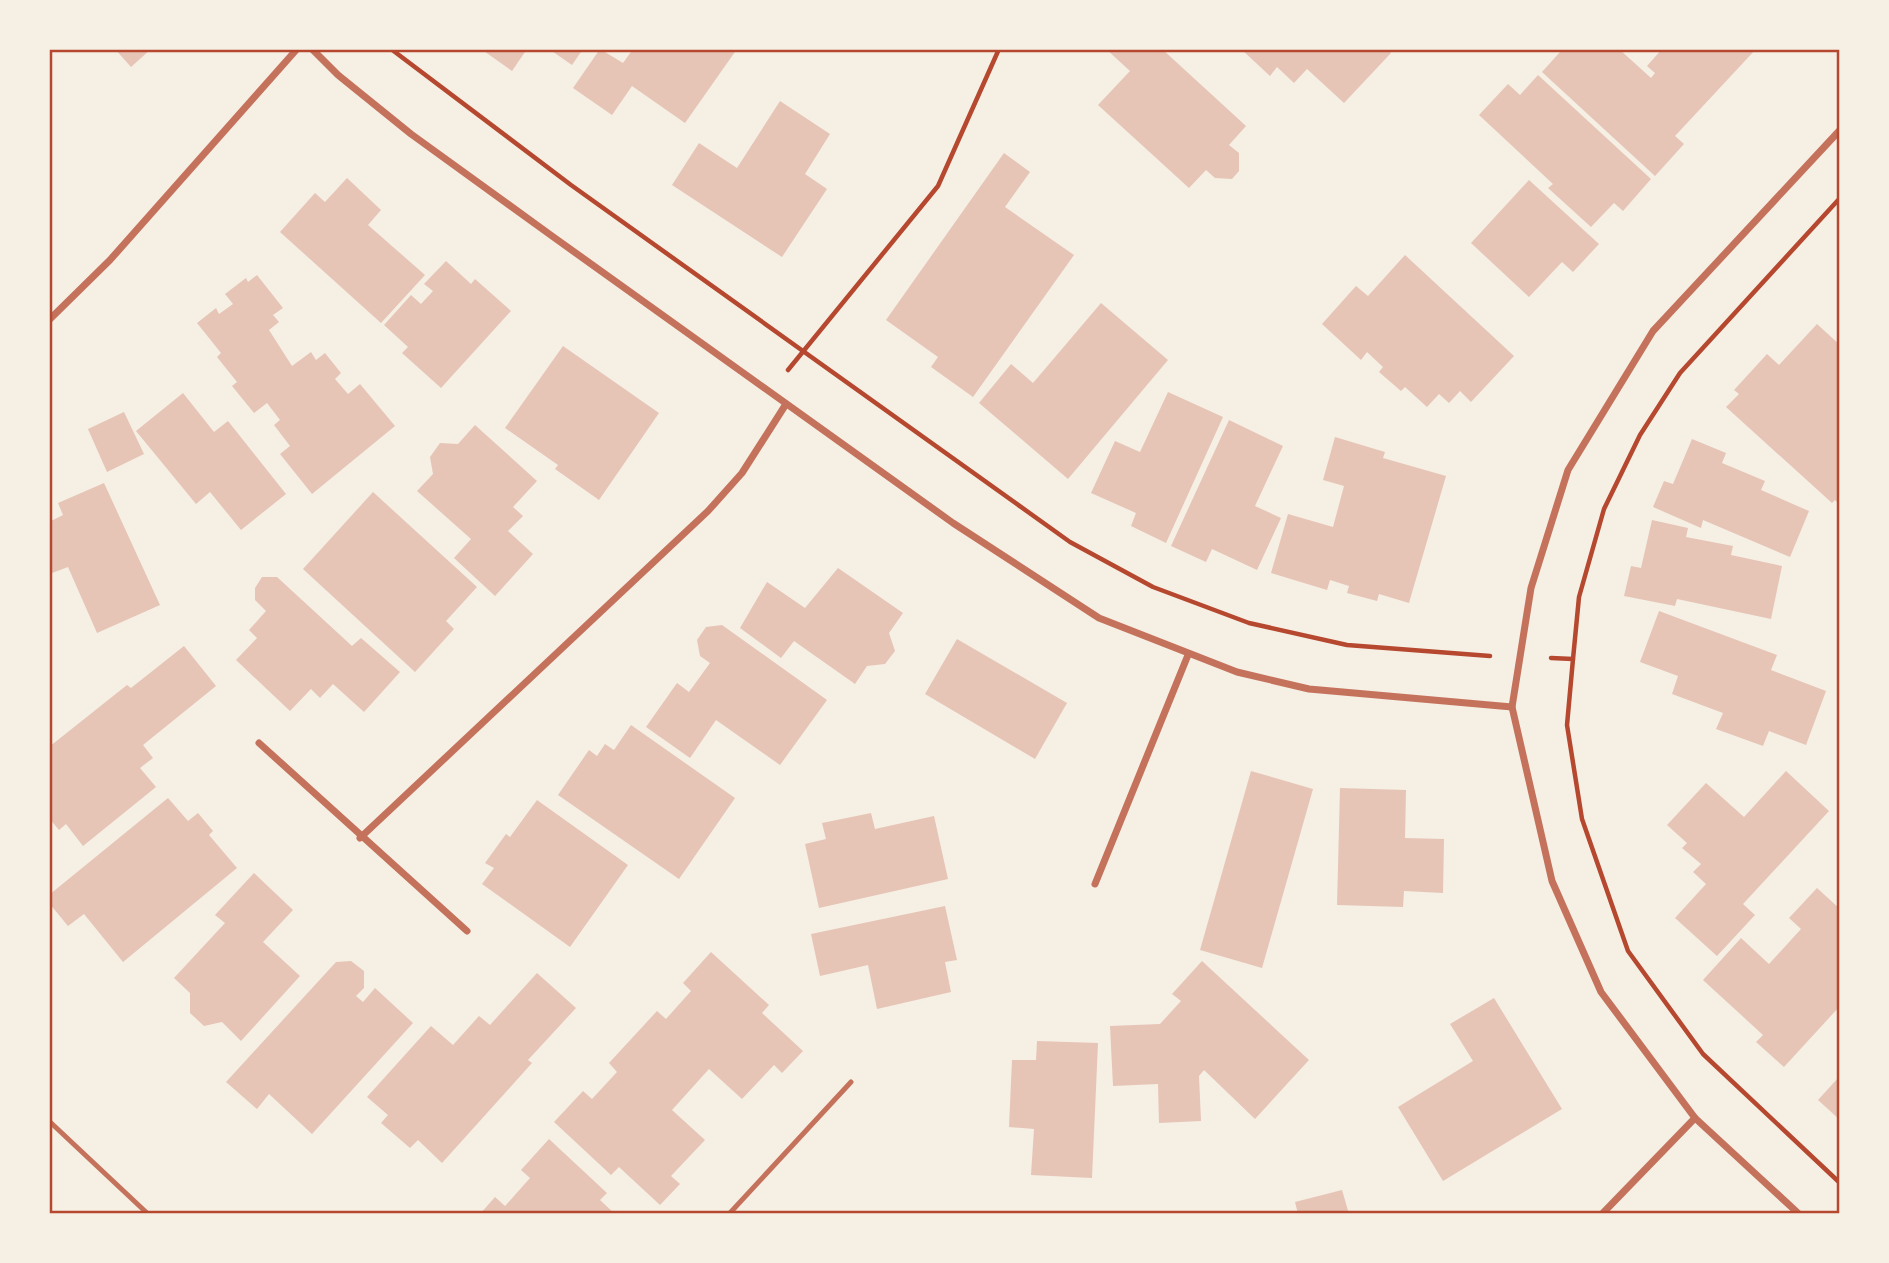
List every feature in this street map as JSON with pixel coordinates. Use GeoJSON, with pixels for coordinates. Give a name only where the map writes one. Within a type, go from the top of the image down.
{"type":"FeatureCollection","features":[{"type":"Feature","properties":{"kind":"street"},"geometry":{"type":"LineString","coordinates":[[49,320],[110,260],[297,49]]}},
{"type":"Feature","properties":{"kind":"street"},"geometry":{"type":"LineString","coordinates":[[312,49],[338,75],[411,134],[1029,575],[1099,618],[1237,672],[1309,689],[1512,707]]}},
{"type":"Feature","properties":{"kind":"street"},"geometry":{"type":"LineString","coordinates":[[1799,1214],[1695,1118],[1601,992],[1552,881],[1512,707],[1531,589],[1568,470],[1653,331],[1840,130]]}},
{"type":"Feature","properties":{"kind":"street"},"geometry":{"type":"LineString","coordinates":[[360,838],[708,511],[742,473],[786,404]]}},
{"type":"Feature","properties":{"kind":"street"},"geometry":{"type":"LineString","coordinates":[[1095,884],[1188,655]]}},
{"type":"Feature","properties":{"kind":"street"},"geometry":{"type":"LineString","coordinates":[[259,743],[360,838],[467,931]]}},
{"type":"Feature","properties":{"kind":"street"},"geometry":{"type":"LineString","coordinates":[[1602,1214],[1695,1118]]}},
{"type":"Feature","properties":{"kind":"lane"},"geometry":{"type":"LineString","coordinates":[[729,1214],[851,1082]]}},
{"type":"Feature","properties":{"kind":"lane"},"geometry":{"type":"LineString","coordinates":[[49,1121],[148,1214]]}},
{"type":"Feature","properties":{"kind":"path"},"geometry":{"type":"LineString","coordinates":[[391,49],[414,69],[802,352],[1070,542],[1153,587],[1249,623],[1347,645],[1573,659]]}},
{"type":"Feature","properties":{"kind":"path"},"geometry":{"type":"LineString","coordinates":[[771,392],[938,186],[999,49]]}},
{"type":"Feature","properties":{"kind":"path"},"geometry":{"type":"LineString","coordinates":[[1840,198],[1681,373],[1640,435],[1604,509],[1579,597],[1567,725],[1582,820],[1628,951],[1703,1055],[1840,1183]]}},
{"type":"Feature","properties":{"kind":"building"},"geometry":{"type":"Polygon","coordinates":[[[115,49],[151,49],[131,67],[115,49]]]}},
{"type":"Feature","properties":{"kind":"building"},"geometry":{"type":"Polygon","coordinates":[[[481,49],[527,49],[512,71],[481,49]]]}},
{"type":"Feature","properties":{"kind":"building"},"geometry":{"type":"Polygon","coordinates":[[[549,49],[583,49],[572,65],[549,49]]]}},
{"type":"Feature","properties":{"kind":"building"},"geometry":{"type":"Polygon","coordinates":[[[600,49],[623,63],[633,49],[737,49],[685,123],[632,86],[612,115],[573,88],[600,49]]]}},
{"type":"Feature","properties":{"kind":"building"},"geometry":{"type":"Polygon","coordinates":[[[1106,49],[1162,49],[1246,126],[1229,145],[1239,153],[1239,171],[1232,179],[1215,178],[1206,170],[1189,188],[1098,105],[1130,71],[1106,49]]]}},
{"type":"Feature","properties":{"kind":"building"},"geometry":{"type":"Polygon","coordinates":[[[1241,49],[1387,49],[1391,53],[1344,103],[1307,69],[1294,83],[1277,67],[1270,76],[1241,49]]]}},
{"type":"Feature","properties":{"kind":"building"},"geometry":{"type":"Polygon","coordinates":[[[1557,49],[1619,49],[1651,78],[1655,73],[1647,66],[1662,49],[1756,49],[1675,136],[1684,144],[1655,176],[1542,72],[1560,52],[1557,49]]]}},
{"type":"Feature","properties":{"kind":"building"},"geometry":{"type":"Polygon","coordinates":[[[1538,75],[1651,179],[1623,211],[1614,203],[1591,227],[1548,188],[1553,184],[1479,115],[1508,84],[1520,95],[1538,75]]]}},
{"type":"Feature","properties":{"kind":"building"},"geometry":{"type":"Polygon","coordinates":[[[780,101],[830,134],[805,174],[827,189],[782,257],[672,185],[699,143],[737,168],[780,101]]]}},
{"type":"Feature","properties":{"kind":"building"},"geometry":{"type":"Polygon","coordinates":[[[1004,153],[1030,172],[1005,207],[1074,255],[973,397],[931,367],[938,357],[886,320],[1004,153]]]}},
{"type":"Feature","properties":{"kind":"building"},"geometry":{"type":"Polygon","coordinates":[[[347,178],[381,210],[368,225],[425,275],[381,323],[280,232],[315,193],[325,202],[347,178]]]}},
{"type":"Feature","properties":{"kind":"building"},"geometry":{"type":"Polygon","coordinates":[[[1529,180],[1599,244],[1573,272],[1562,262],[1529,297],[1471,243],[1529,180]]]}},
{"type":"Feature","properties":{"kind":"building"},"geometry":{"type":"Polygon","coordinates":[[[1405,255],[1514,356],[1471,402],[1460,391],[1449,403],[1439,394],[1427,407],[1405,387],[1401,391],[1379,372],[1383,367],[1367,352],[1361,360],[1322,324],[1356,286],[1368,296],[1405,255]]]}},
{"type":"Feature","properties":{"kind":"building"},"geometry":{"type":"Polygon","coordinates":[[[446,261],[471,284],[475,279],[511,311],[441,388],[402,353],[408,347],[384,325],[411,295],[421,304],[433,291],[424,284],[446,261]]]}},
{"type":"Feature","properties":{"kind":"building"},"geometry":{"type":"Polygon","coordinates":[[[257,275],[283,308],[273,315],[279,322],[269,330],[292,366],[311,352],[316,360],[325,353],[341,373],[335,379],[348,394],[360,384],[395,426],[312,494],[280,454],[290,446],[274,425],[280,420],[267,403],[254,413],[232,386],[237,382],[217,357],[221,353],[197,323],[216,308],[219,314],[233,304],[225,294],[246,278],[248,282],[257,275]]]}},
{"type":"Feature","properties":{"kind":"building"},"geometry":{"type":"Polygon","coordinates":[[[1101,303],[1168,360],[1068,479],[979,403],[1011,364],[1033,383],[1101,303]]]}},
{"type":"Feature","properties":{"kind":"building"},"geometry":{"type":"Polygon","coordinates":[[[1817,324],[1840,345],[1840,505],[1835,500],[1832,503],[1726,407],[1739,394],[1734,390],[1767,354],[1779,365],[1817,324]]]}},
{"type":"Feature","properties":{"kind":"building"},"geometry":{"type":"Polygon","coordinates":[[[563,346],[659,413],[599,500],[555,469],[558,465],[505,428],[563,346]]]}},
{"type":"Feature","properties":{"kind":"building"},"geometry":{"type":"Polygon","coordinates":[[[1168,392],[1223,417],[1166,543],[1131,526],[1136,513],[1091,493],[1115,441],[1140,452],[1168,392]]]}},
{"type":"Feature","properties":{"kind":"building"},"geometry":{"type":"Polygon","coordinates":[[[183,393],[214,432],[228,421],[286,494],[241,530],[210,492],[196,504],[136,431],[183,393]]]}},
{"type":"Feature","properties":{"kind":"building"},"geometry":{"type":"Polygon","coordinates":[[[124,412],[144,454],[107,472],[88,429],[124,412]]]}},
{"type":"Feature","properties":{"kind":"building"},"geometry":{"type":"Polygon","coordinates":[[[1229,420],[1283,446],[1255,506],[1281,518],[1257,570],[1212,549],[1206,562],[1171,546],[1229,420]]]}},
{"type":"Feature","properties":{"kind":"building"},"geometry":{"type":"Polygon","coordinates":[[[475,425],[537,481],[513,507],[523,516],[508,531],[533,554],[495,596],[454,558],[471,539],[417,491],[433,474],[430,457],[440,443],[458,444],[475,425]]]}},
{"type":"Feature","properties":{"kind":"building"},"geometry":{"type":"Polygon","coordinates":[[[1335,437],[1385,452],[1383,458],[1446,476],[1409,603],[1379,594],[1377,601],[1347,593],[1349,586],[1330,580],[1327,590],[1271,573],[1288,514],[1333,527],[1344,486],[1323,480],[1335,437]]]}},
{"type":"Feature","properties":{"kind":"building"},"geometry":{"type":"Polygon","coordinates":[[[1692,439],[1726,453],[1722,463],[1765,481],[1761,490],[1809,511],[1790,557],[1703,520],[1701,528],[1653,507],[1664,481],[1673,484],[1692,439]]]}},
{"type":"Feature","properties":{"kind":"building"},"geometry":{"type":"Polygon","coordinates":[[[104,483],[160,605],[97,633],[68,567],[52,573],[49,567],[49,522],[63,515],[58,503],[104,483]]]}},
{"type":"Feature","properties":{"kind":"building"},"geometry":{"type":"Polygon","coordinates":[[[373,492],[477,587],[446,621],[454,629],[415,672],[303,569],[373,492]]]}},
{"type":"Feature","properties":{"kind":"building"},"geometry":{"type":"Polygon","coordinates":[[[1652,520],[1688,528],[1686,537],[1733,546],[1731,555],[1782,566],[1771,619],[1677,599],[1675,606],[1624,596],[1631,566],[1641,568],[1652,520]]]}},
{"type":"Feature","properties":{"kind":"building"},"geometry":{"type":"Polygon","coordinates":[[[838,568],[903,613],[889,633],[895,651],[885,664],[867,666],[855,684],[794,641],[781,658],[740,628],[767,582],[805,608],[838,568]]]}},
{"type":"Feature","properties":{"kind":"building"},"geometry":{"type":"Polygon","coordinates":[[[262,577],[277,577],[352,646],[361,638],[400,672],[364,712],[333,684],[320,698],[311,689],[290,711],[236,660],[257,638],[249,630],[266,611],[255,600],[255,588],[262,577]]]}},
{"type":"Feature","properties":{"kind":"building"},"geometry":{"type":"Polygon","coordinates":[[[1659,611],[1777,655],[1771,670],[1826,691],[1806,745],[1769,731],[1763,746],[1716,729],[1723,713],[1672,694],[1678,676],[1640,662],[1659,611]]]}},
{"type":"Feature","properties":{"kind":"building"},"geometry":{"type":"Polygon","coordinates":[[[722,625],[827,700],[780,765],[716,720],[690,758],[646,727],[677,683],[689,692],[710,663],[700,656],[697,640],[706,627],[722,625]]]}},
{"type":"Feature","properties":{"kind":"building"},"geometry":{"type":"Polygon","coordinates":[[[957,639],[1067,703],[1035,759],[925,694],[957,639]]]}},
{"type":"Feature","properties":{"kind":"building"},"geometry":{"type":"Polygon","coordinates":[[[184,646],[216,686],[143,745],[153,758],[140,768],[156,787],[83,846],[66,824],[59,830],[49,818],[49,747],[127,685],[131,688],[184,646]]]}},
{"type":"Feature","properties":{"kind":"building"},"geometry":{"type":"Polygon","coordinates":[[[631,725],[735,798],[679,879],[558,795],[589,750],[597,756],[605,744],[614,750],[631,725]]]}},
{"type":"Feature","properties":{"kind":"building"},"geometry":{"type":"Polygon","coordinates":[[[1251,771],[1313,789],[1262,968],[1200,950],[1251,771]]]}},
{"type":"Feature","properties":{"kind":"building"},"geometry":{"type":"Polygon","coordinates":[[[1786,771],[1829,811],[1743,904],[1755,915],[1717,956],[1675,918],[1706,884],[1693,872],[1701,864],[1682,848],[1687,843],[1667,825],[1706,783],[1744,817],[1786,771]]]}},
{"type":"Feature","properties":{"kind":"building"},"geometry":{"type":"Polygon","coordinates":[[[1340,788],[1406,790],[1405,838],[1444,839],[1443,893],[1404,891],[1403,907],[1337,905],[1340,788]]]}},
{"type":"Feature","properties":{"kind":"building"},"geometry":{"type":"Polygon","coordinates":[[[168,798],[188,821],[198,813],[213,831],[209,835],[237,868],[123,962],[84,914],[68,926],[49,903],[49,895],[168,798]]]}},
{"type":"Feature","properties":{"kind":"building"},"geometry":{"type":"Polygon","coordinates":[[[537,800],[628,865],[570,947],[482,884],[494,868],[485,863],[506,834],[510,837],[537,800]]]}},
{"type":"Feature","properties":{"kind":"building"},"geometry":{"type":"Polygon","coordinates":[[[871,813],[875,829],[934,816],[948,879],[819,908],[805,844],[826,839],[822,823],[871,813]]]}},
{"type":"Feature","properties":{"kind":"building"},"geometry":{"type":"Polygon","coordinates":[[[254,873],[293,910],[263,942],[300,976],[241,1041],[222,1022],[204,1026],[190,1013],[190,993],[174,978],[225,923],[215,915],[254,873]]]}},
{"type":"Feature","properties":{"kind":"building"},"geometry":{"type":"Polygon","coordinates":[[[1817,888],[1840,909],[1840,1006],[1784,1067],[1756,1042],[1763,1035],[1703,980],[1741,938],[1769,964],[1801,929],[1789,918],[1817,888]]]}},
{"type":"Feature","properties":{"kind":"building"},"geometry":{"type":"Polygon","coordinates":[[[945,906],[957,960],[945,962],[951,992],[877,1009],[868,965],[820,976],[811,934],[945,906]]]}},
{"type":"Feature","properties":{"kind":"building"},"geometry":{"type":"Polygon","coordinates":[[[711,952],[769,1005],[762,1013],[803,1051],[782,1073],[774,1065],[742,1099],[709,1069],[672,1110],[705,1140],[671,1176],[680,1184],[660,1205],[619,1167],[611,1175],[554,1122],[583,1091],[592,1099],[617,1072],[609,1063],[657,1011],[666,1019],[691,991],[683,983],[711,952]]]}},
{"type":"Feature","properties":{"kind":"building"},"geometry":{"type":"Polygon","coordinates":[[[351,961],[364,971],[364,988],[356,996],[363,1002],[375,988],[413,1023],[312,1134],[269,1094],[257,1109],[226,1082],[336,962],[351,961]]]}},
{"type":"Feature","properties":{"kind":"building"},"geometry":{"type":"Polygon","coordinates":[[[1202,961],[1309,1060],[1255,1119],[1204,1070],[1199,1076],[1201,1121],[1159,1123],[1158,1084],[1113,1086],[1110,1026],[1160,1024],[1181,1001],[1172,994],[1202,961]]]}},
{"type":"Feature","properties":{"kind":"building"},"geometry":{"type":"Polygon","coordinates":[[[537,973],[576,1008],[528,1060],[532,1063],[442,1163],[418,1140],[410,1148],[381,1123],[388,1115],[367,1097],[431,1026],[453,1045],[479,1016],[490,1025],[537,973]]]}},
{"type":"Feature","properties":{"kind":"building"},"geometry":{"type":"Polygon","coordinates":[[[1494,998],[1562,1109],[1443,1181],[1398,1107],[1473,1061],[1450,1024],[1494,998]]]}},
{"type":"Feature","properties":{"kind":"building"},"geometry":{"type":"Polygon","coordinates":[[[1037,1041],[1098,1043],[1092,1178],[1031,1175],[1034,1129],[1009,1127],[1012,1060],[1036,1060],[1037,1041]]]}},
{"type":"Feature","properties":{"kind":"building"},"geometry":{"type":"Polygon","coordinates":[[[1838,1078],[1840,1080],[1840,1120],[1818,1100],[1838,1078]]]}},
{"type":"Feature","properties":{"kind":"building"},"geometry":{"type":"Polygon","coordinates":[[[549,1139],[607,1193],[600,1200],[615,1214],[480,1214],[495,1197],[505,1206],[530,1178],[521,1170],[549,1139]]]}},
{"type":"Feature","properties":{"kind":"building"},"geometry":{"type":"Polygon","coordinates":[[[1342,1190],[1349,1214],[1298,1214],[1295,1202],[1342,1190]]]}}]}
